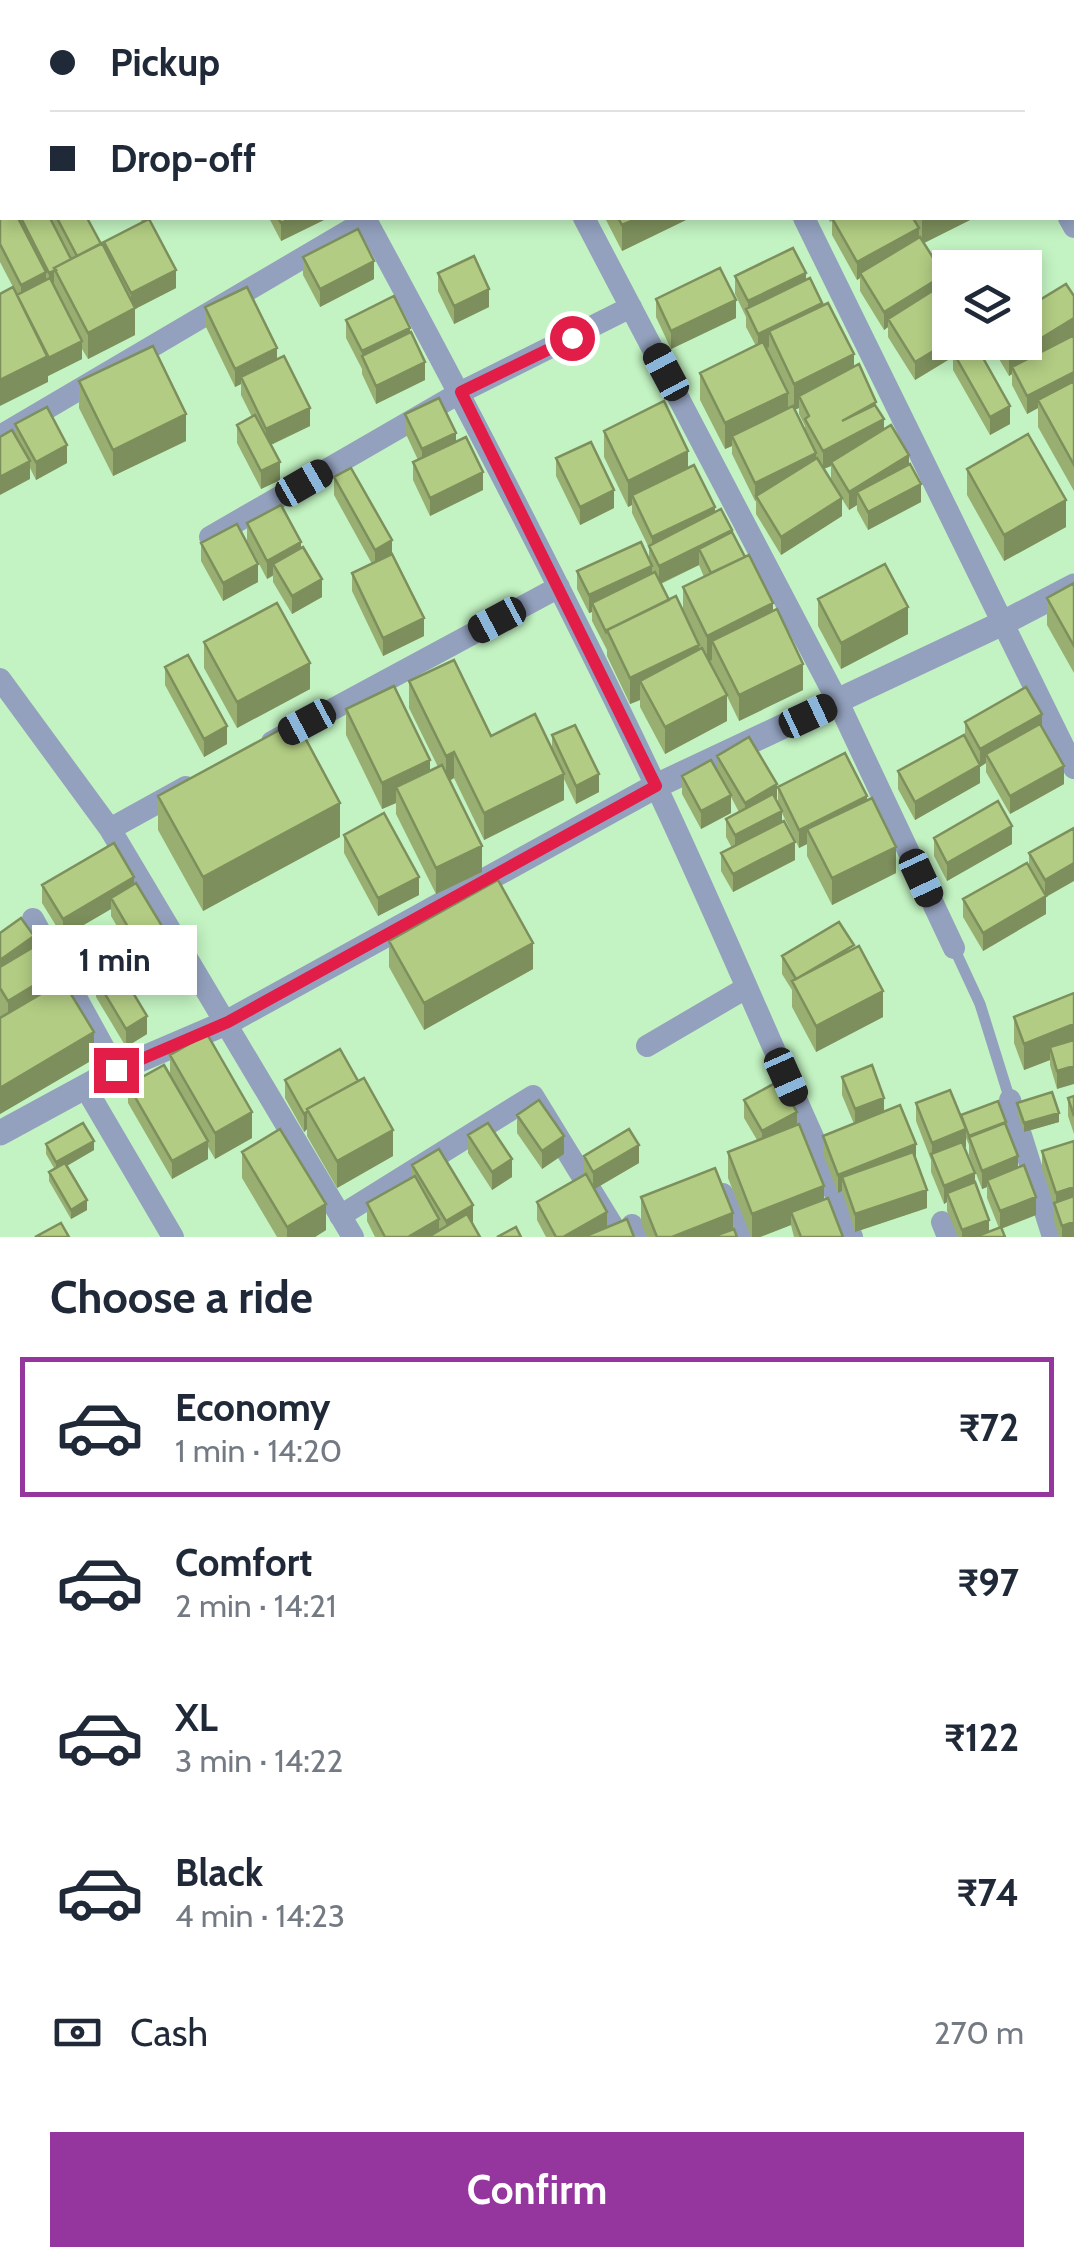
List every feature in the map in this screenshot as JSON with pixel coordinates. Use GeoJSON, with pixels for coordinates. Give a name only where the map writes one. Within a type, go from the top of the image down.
{"type":"FeatureCollection","features":[{"type":"Feature","properties":{"kind":"street"},"geometry":{"type":"LineString","coordinates":[[0,436],[364,220]]}},
{"type":"Feature","properties":{"kind":"street"},"geometry":{"type":"LineString","coordinates":[[367,220],[461,392],[656,786],[812,1136],[852,1237]]}},
{"type":"Feature","properties":{"kind":"street"},"geometry":{"type":"LineString","coordinates":[[585,220],[838,702],[954,948]]}},
{"type":"Feature","properties":{"kind":"street"},"geometry":{"type":"LineString","coordinates":[[805,220],[1074,768]]}},
{"type":"Feature","properties":{"kind":"street"},"geometry":{"type":"LineString","coordinates":[[210,537],[461,392],[631,307]]}},
{"type":"Feature","properties":{"kind":"street"},"geometry":{"type":"LineString","coordinates":[[0,1133],[116,1070],[228,1022],[656,786],[1074,586]]}},
{"type":"Feature","properties":{"kind":"street"},"geometry":{"type":"LineString","coordinates":[[250,753],[560,588]]}},
{"type":"Feature","properties":{"kind":"street"},"geometry":{"type":"LineString","coordinates":[[0,679],[110,829],[353,1237]]}},
{"type":"Feature","properties":{"kind":"street"},"geometry":{"type":"LineString","coordinates":[[110,829],[215,772]]}},
{"type":"Feature","properties":{"kind":"street"},"geometry":{"type":"LineString","coordinates":[[33,920],[116,1070]]}},
{"type":"Feature","properties":{"kind":"street"},"geometry":{"type":"LineString","coordinates":[[647,1046],[746,988]]}},
{"type":"Feature","properties":{"kind":"street"},"geometry":{"type":"LineString","coordinates":[[85,1087],[172,1237]]}},
{"type":"Feature","properties":{"kind":"street"},"geometry":{"type":"LineString","coordinates":[[340,1216],[532,1096],[629,1230]]}},
{"type":"Feature","properties":{"kind":"street"},"geometry":{"type":"LineString","coordinates":[[1010,1100],[1053,1237]]}},
{"type":"Feature","properties":{"kind":"street"},"geometry":{"type":"LineString","coordinates":[[781,1151],[812,1136]]}},
{"type":"Feature","properties":{"kind":"street"},"geometry":{"type":"LineString","coordinates":[[717,1181],[740,1237]]}},
{"type":"Feature","properties":{"kind":"lane"},"geometry":{"type":"LineString","coordinates":[[954,948],[980,1004],[1010,1100]]}},
{"type":"Feature","properties":{"kind":"building"},"geometry":{"type":"Polygon","coordinates":[[[0,220],[19,220],[46,272],[21,285],[0,244],[0,220]]]}},
{"type":"Feature","properties":{"kind":"building"},"geometry":{"type":"Polygon","coordinates":[[[22,220],[51,220],[71,259],[49,273],[22,220]]]}},
{"type":"Feature","properties":{"kind":"building"},"geometry":{"type":"Polygon","coordinates":[[[58,220],[88,220],[101,244],[77,256],[58,220]]]}},
{"type":"Feature","properties":{"kind":"building"},"geometry":{"type":"Polygon","coordinates":[[[150,220],[176,270],[131,293],[104,242],[150,220]]]}},
{"type":"Feature","properties":{"kind":"building"},"geometry":{"type":"Polygon","coordinates":[[[833,220],[914,220],[919,228],[857,262],[833,220]]]}},
{"type":"Feature","properties":{"kind":"building"},"geometry":{"type":"Polygon","coordinates":[[[358,229],[374,261],[320,289],[303,257],[358,229]]]}},
{"type":"Feature","properties":{"kind":"building"},"geometry":{"type":"Polygon","coordinates":[[[920,237],[932,256],[932,282],[884,312],[860,273],[920,237]]]}},
{"type":"Feature","properties":{"kind":"building"},"geometry":{"type":"Polygon","coordinates":[[[102,243],[135,308],[88,333],[54,268],[102,243]]]}},
{"type":"Feature","properties":{"kind":"building"},"geometry":{"type":"Polygon","coordinates":[[[793,248],[806,273],[748,301],[735,276],[793,248]]]}},
{"type":"Feature","properties":{"kind":"building"},"geometry":{"type":"Polygon","coordinates":[[[474,256],[489,289],[454,306],[438,273],[474,256]]]}},
{"type":"Feature","properties":{"kind":"building"},"geometry":{"type":"Polygon","coordinates":[[[720,268],[736,300],[671,331],[656,299],[720,268]]]}},
{"type":"Feature","properties":{"kind":"building"},"geometry":{"type":"Polygon","coordinates":[[[50,278],[82,341],[48,358],[17,295],[50,278]]]}},
{"type":"Feature","properties":{"kind":"building"},"geometry":{"type":"Polygon","coordinates":[[[810,278],[822,303],[758,334],[746,309],[810,278]]]}},
{"type":"Feature","properties":{"kind":"building"},"geometry":{"type":"Polygon","coordinates":[[[1066,284],[1074,296],[1074,318],[1042,338],[1042,299],[1066,284]]]}},
{"type":"Feature","properties":{"kind":"building"},"geometry":{"type":"Polygon","coordinates":[[[13,287],[48,356],[0,380],[0,294],[13,287]]]}},
{"type":"Feature","properties":{"kind":"building"},"geometry":{"type":"Polygon","coordinates":[[[247,287],[277,348],[235,369],[205,307],[247,287]]]}},
{"type":"Feature","properties":{"kind":"building"},"geometry":{"type":"Polygon","coordinates":[[[932,291],[932,352],[915,362],[888,319],[932,291]]]}},
{"type":"Feature","properties":{"kind":"building"},"geometry":{"type":"Polygon","coordinates":[[[394,296],[410,328],[362,351],[346,320],[394,296]]]}},
{"type":"Feature","properties":{"kind":"building"},"geometry":{"type":"Polygon","coordinates":[[[828,303],[854,354],[794,384],[769,331],[828,303]]]}},
{"type":"Feature","properties":{"kind":"building"},"geometry":{"type":"Polygon","coordinates":[[[411,332],[425,362],[376,386],[362,356],[411,332]]]}},
{"type":"Feature","properties":{"kind":"building"},"geometry":{"type":"Polygon","coordinates":[[[1074,335],[1074,372],[1027,396],[1012,367],[1026,360],[1042,360],[1042,352],[1074,335]]]}},
{"type":"Feature","properties":{"kind":"building"},"geometry":{"type":"Polygon","coordinates":[[[763,342],[788,393],[725,423],[700,373],[763,342]]]}},
{"type":"Feature","properties":{"kind":"building"},"geometry":{"type":"Polygon","coordinates":[[[153,346],[186,414],[113,450],[79,381],[153,346]]]}},
{"type":"Feature","properties":{"kind":"building"},"geometry":{"type":"Polygon","coordinates":[[[284,356],[310,408],[266,429],[241,377],[284,356]]]}},
{"type":"Feature","properties":{"kind":"building"},"geometry":{"type":"Polygon","coordinates":[[[958,360],[984,360],[1010,406],[990,417],[958,360]]]}},
{"type":"Feature","properties":{"kind":"building"},"geometry":{"type":"Polygon","coordinates":[[[859,364],[876,402],[842,421],[875,405],[884,419],[823,451],[805,419],[809,416],[799,396],[859,364]]]}},
{"type":"Feature","properties":{"kind":"building"},"geometry":{"type":"Polygon","coordinates":[[[1074,381],[1074,465],[1038,400],[1074,381]]]}},
{"type":"Feature","properties":{"kind":"building"},"geometry":{"type":"Polygon","coordinates":[[[439,398],[456,433],[422,449],[405,414],[439,398]]]}},
{"type":"Feature","properties":{"kind":"building"},"geometry":{"type":"Polygon","coordinates":[[[664,401],[688,451],[628,481],[604,431],[664,401]]]}},
{"type":"Feature","properties":{"kind":"building"},"geometry":{"type":"Polygon","coordinates":[[[793,406],[816,453],[755,483],[732,436],[793,406]]]}},
{"type":"Feature","properties":{"kind":"building"},"geometry":{"type":"Polygon","coordinates":[[[47,407],[67,445],[36,462],[15,424],[47,407]]]}},
{"type":"Feature","properties":{"kind":"building"},"geometry":{"type":"Polygon","coordinates":[[[255,415],[280,462],[261,471],[237,425],[255,415]]]}},
{"type":"Feature","properties":{"kind":"building"},"geometry":{"type":"Polygon","coordinates":[[[891,425],[909,455],[849,492],[831,462],[891,425]]]}},
{"type":"Feature","properties":{"kind":"building"},"geometry":{"type":"Polygon","coordinates":[[[12,430],[30,461],[0,477],[0,437],[12,430]]]}},
{"type":"Feature","properties":{"kind":"building"},"geometry":{"type":"Polygon","coordinates":[[[1028,434],[1066,500],[1004,535],[967,469],[1028,434]]]}},
{"type":"Feature","properties":{"kind":"building"},"geometry":{"type":"Polygon","coordinates":[[[466,437],[483,472],[430,498],[413,462],[466,437]]]}},
{"type":"Feature","properties":{"kind":"building"},"geometry":{"type":"Polygon","coordinates":[[[591,442],[614,490],[580,507],[556,458],[591,442]]]}},
{"type":"Feature","properties":{"kind":"building"},"geometry":{"type":"Polygon","coordinates":[[[817,458],[842,498],[781,537],[756,496],[817,458]]]}},
{"type":"Feature","properties":{"kind":"building"},"geometry":{"type":"Polygon","coordinates":[[[910,464],[921,484],[868,512],[857,492],[910,464]]]}},
{"type":"Feature","properties":{"kind":"building"},"geometry":{"type":"Polygon","coordinates":[[[694,465],[715,507],[652,537],[632,495],[694,465]]]}},
{"type":"Feature","properties":{"kind":"building"},"geometry":{"type":"Polygon","coordinates":[[[351,468],[392,540],[375,550],[334,477],[351,468]]]}},
{"type":"Feature","properties":{"kind":"building"},"geometry":{"type":"Polygon","coordinates":[[[281,505],[301,542],[267,561],[247,523],[281,505]]]}},
{"type":"Feature","properties":{"kind":"building"},"geometry":{"type":"Polygon","coordinates":[[[721,509],[732,530],[659,566],[649,546],[721,509]]]}},
{"type":"Feature","properties":{"kind":"building"},"geometry":{"type":"Polygon","coordinates":[[[237,524],[258,564],[223,583],[201,543],[237,524]]]}},
{"type":"Feature","properties":{"kind":"building"},"geometry":{"type":"Polygon","coordinates":[[[732,532],[745,557],[711,573],[699,549],[732,532]]]}},
{"type":"Feature","properties":{"kind":"building"},"geometry":{"type":"Polygon","coordinates":[[[641,542],[652,566],[589,595],[577,571],[641,542]]]}},
{"type":"Feature","properties":{"kind":"building"},"geometry":{"type":"Polygon","coordinates":[[[303,547],[322,579],[292,596],[273,564],[303,547]]]}},
{"type":"Feature","properties":{"kind":"building"},"geometry":{"type":"Polygon","coordinates":[[[392,554],[424,618],[383,638],[352,573],[392,554]]]}},
{"type":"Feature","properties":{"kind":"building"},"geometry":{"type":"Polygon","coordinates":[[[749,555],[773,603],[707,636],[683,587],[749,555]]]}},
{"type":"Feature","properties":{"kind":"building"},"geometry":{"type":"Polygon","coordinates":[[[885,564],[908,607],[841,643],[818,599],[885,564]]]}},
{"type":"Feature","properties":{"kind":"building"},"geometry":{"type":"Polygon","coordinates":[[[655,572],[669,600],[606,632],[592,603],[655,572]]]}},
{"type":"Feature","properties":{"kind":"building"},"geometry":{"type":"Polygon","coordinates":[[[1074,583],[1074,646],[1047,598],[1074,583]]]}},
{"type":"Feature","properties":{"kind":"building"},"geometry":{"type":"Polygon","coordinates":[[[676,596],[699,645],[630,678],[607,630],[676,596]]]}},
{"type":"Feature","properties":{"kind":"building"},"geometry":{"type":"Polygon","coordinates":[[[277,603],[310,663],[237,702],[204,642],[277,603]]]}},
{"type":"Feature","properties":{"kind":"building"},"geometry":{"type":"Polygon","coordinates":[[[777,609],[803,664],[739,695],[712,641],[777,609]]]}},
{"type":"Feature","properties":{"kind":"building"},"geometry":{"type":"Polygon","coordinates":[[[702,648],[727,695],[665,727],[640,681],[702,648]]]}},
{"type":"Feature","properties":{"kind":"building"},"geometry":{"type":"Polygon","coordinates":[[[188,655],[227,726],[204,739],[165,667],[188,655]]]}},
{"type":"Feature","properties":{"kind":"building"},"geometry":{"type":"Polygon","coordinates":[[[454,660],[491,736],[535,714],[564,774],[484,813],[454,752],[446,756],[409,681],[454,660]]]}},
{"type":"Feature","properties":{"kind":"building"},"geometry":{"type":"Polygon","coordinates":[[[394,686],[430,760],[382,783],[346,709],[394,686]]]}},
{"type":"Feature","properties":{"kind":"building"},"geometry":{"type":"Polygon","coordinates":[[[1026,687],[1042,714],[980,749],[965,722],[1026,687]]]}},
{"type":"Feature","properties":{"kind":"building"},"geometry":{"type":"Polygon","coordinates":[[[296,721],[340,803],[203,877],[158,796],[296,721]]]}},
{"type":"Feature","properties":{"kind":"building"},"geometry":{"type":"Polygon","coordinates":[[[1040,724],[1064,766],[1010,796],[986,754],[1040,724]]]}},
{"type":"Feature","properties":{"kind":"building"},"geometry":{"type":"Polygon","coordinates":[[[575,725],[599,774],[576,786],[552,735],[575,725]]]}},
{"type":"Feature","properties":{"kind":"building"},"geometry":{"type":"Polygon","coordinates":[[[964,735],[980,765],[915,802],[898,771],[964,735]]]}},
{"type":"Feature","properties":{"kind":"building"},"geometry":{"type":"Polygon","coordinates":[[[749,737],[777,784],[745,803],[717,756],[749,737]]]}},
{"type":"Feature","properties":{"kind":"building"},"geometry":{"type":"Polygon","coordinates":[[[845,753],[867,796],[799,830],[778,787],[845,753]]]}},
{"type":"Feature","properties":{"kind":"building"},"geometry":{"type":"Polygon","coordinates":[[[711,760],[731,795],[701,811],[682,776],[711,760]]]}},
{"type":"Feature","properties":{"kind":"building"},"geometry":{"type":"Polygon","coordinates":[[[442,765],[482,846],[436,868],[396,787],[442,765]]]}},
{"type":"Feature","properties":{"kind":"building"},"geometry":{"type":"Polygon","coordinates":[[[773,794],[782,811],[735,835],[726,819],[773,794]]]}},
{"type":"Feature","properties":{"kind":"building"},"geometry":{"type":"Polygon","coordinates":[[[872,798],[896,847],[832,878],[807,829],[872,798]]]}},
{"type":"Feature","properties":{"kind":"building"},"geometry":{"type":"Polygon","coordinates":[[[998,801],[1012,826],[947,863],[934,838],[998,801]]]}},
{"type":"Feature","properties":{"kind":"building"},"geometry":{"type":"Polygon","coordinates":[[[384,813],[419,877],[378,898],[344,835],[384,813]]]}},
{"type":"Feature","properties":{"kind":"building"},"geometry":{"type":"Polygon","coordinates":[[[784,821],[795,842],[733,874],[721,853],[784,821]]]}},
{"type":"Feature","properties":{"kind":"building"},"geometry":{"type":"Polygon","coordinates":[[[1074,828],[1074,863],[1045,880],[1029,853],[1074,828]]]}},
{"type":"Feature","properties":{"kind":"building"},"geometry":{"type":"Polygon","coordinates":[[[114,843],[134,877],[63,919],[42,885],[114,843]]]}},
{"type":"Feature","properties":{"kind":"building"},"geometry":{"type":"Polygon","coordinates":[[[1027,863],[1046,896],[983,933],[963,899],[1027,863]]]}},
{"type":"Feature","properties":{"kind":"building"},"geometry":{"type":"Polygon","coordinates":[[[498,880],[533,943],[424,1003],[389,941],[498,880]]]}},
{"type":"Feature","properties":{"kind":"building"},"geometry":{"type":"Polygon","coordinates":[[[136,883],[165,931],[139,946],[111,898],[136,883]]]}},
{"type":"Feature","properties":{"kind":"building"},"geometry":{"type":"Polygon","coordinates":[[[21,918],[34,936],[0,960],[0,933],[21,918]]]}},
{"type":"Feature","properties":{"kind":"building"},"geometry":{"type":"Polygon","coordinates":[[[839,922],[854,945],[796,979],[782,956],[839,922]]]}},
{"type":"Feature","properties":{"kind":"building"},"geometry":{"type":"Polygon","coordinates":[[[37,945],[54,973],[8,1001],[0,988],[0,967],[37,945]]]}},
{"type":"Feature","properties":{"kind":"building"},"geometry":{"type":"Polygon","coordinates":[[[859,946],[883,991],[816,1026],[792,981],[859,946]]]}},
{"type":"Feature","properties":{"kind":"building"},"geometry":{"type":"Polygon","coordinates":[[[117,966],[147,1016],[126,1029],[96,979],[117,966]]]}},
{"type":"Feature","properties":{"kind":"building"},"geometry":{"type":"Polygon","coordinates":[[[63,981],[94,1032],[0,1088],[0,1018],[63,981]]]}},
{"type":"Feature","properties":{"kind":"building"},"geometry":{"type":"Polygon","coordinates":[[[1074,993],[1074,1024],[1024,1044],[1014,1017],[1074,993]]]}},
{"type":"Feature","properties":{"kind":"building"},"geometry":{"type":"Polygon","coordinates":[[[207,1034],[252,1112],[215,1133],[170,1055],[207,1034]]]}},
{"type":"Feature","properties":{"kind":"building"},"geometry":{"type":"Polygon","coordinates":[[[1074,1040],[1074,1066],[1057,1071],[1050,1047],[1074,1040]]]}},
{"type":"Feature","properties":{"kind":"building"},"geometry":{"type":"Polygon","coordinates":[[[340,1049],[358,1081],[304,1114],[285,1080],[340,1049]]]}},
{"type":"Feature","properties":{"kind":"building"},"geometry":{"type":"Polygon","coordinates":[[[164,1065],[208,1141],[172,1161],[128,1085],[164,1065]]]}},
{"type":"Feature","properties":{"kind":"building"},"geometry":{"type":"Polygon","coordinates":[[[872,1065],[884,1098],[855,1109],[842,1077],[872,1065]]]}},
{"type":"Feature","properties":{"kind":"building"},"geometry":{"type":"Polygon","coordinates":[[[364,1078],[393,1130],[337,1161],[307,1109],[364,1078]]]}},
{"type":"Feature","properties":{"kind":"building"},"geometry":{"type":"Polygon","coordinates":[[[779,1081],[797,1112],[762,1131],[744,1100],[779,1081]]]}},
{"type":"Feature","properties":{"kind":"building"},"geometry":{"type":"Polygon","coordinates":[[[950,1090],[966,1129],[932,1143],[916,1103],[950,1090]]]}},
{"type":"Feature","properties":{"kind":"building"},"geometry":{"type":"Polygon","coordinates":[[[1052,1092],[1059,1113],[1024,1123],[1017,1103],[1052,1092]]]}},
{"type":"Feature","properties":{"kind":"building"},"geometry":{"type":"Polygon","coordinates":[[[539,1100],[564,1136],[542,1151],[517,1115],[539,1100]]]}},
{"type":"Feature","properties":{"kind":"building"},"geometry":{"type":"Polygon","coordinates":[[[998,1101],[1006,1122],[969,1136],[961,1115],[998,1101]]]}},
{"type":"Feature","properties":{"kind":"building"},"geometry":{"type":"Polygon","coordinates":[[[900,1105],[916,1144],[838,1175],[823,1136],[900,1105]]]}},
{"type":"Feature","properties":{"kind":"building"},"geometry":{"type":"Polygon","coordinates":[[[83,1123],[94,1141],[56,1162],[46,1144],[83,1123]]]}},
{"type":"Feature","properties":{"kind":"building"},"geometry":{"type":"Polygon","coordinates":[[[488,1123],[512,1159],[492,1172],[468,1135],[488,1123]]]}},
{"type":"Feature","properties":{"kind":"building"},"geometry":{"type":"Polygon","coordinates":[[[1005,1123],[1018,1156],[982,1171],[969,1137],[1005,1123]]]}},
{"type":"Feature","properties":{"kind":"building"},"geometry":{"type":"Polygon","coordinates":[[[799,1124],[824,1186],[752,1214],[728,1152],[799,1124]]]}},
{"type":"Feature","properties":{"kind":"building"},"geometry":{"type":"Polygon","coordinates":[[[280,1129],[326,1204],[287,1227],[242,1152],[280,1129]]]}},
{"type":"Feature","properties":{"kind":"building"},"geometry":{"type":"Polygon","coordinates":[[[629,1129],[639,1145],[593,1172],[584,1156],[629,1129]]]}},
{"type":"Feature","properties":{"kind":"building"},"geometry":{"type":"Polygon","coordinates":[[[1074,1141],[1074,1187],[1056,1193],[1042,1151],[1074,1141]]]}},
{"type":"Feature","properties":{"kind":"building"},"geometry":{"type":"Polygon","coordinates":[[[962,1142],[975,1173],[944,1186],[931,1154],[962,1142]]]}},
{"type":"Feature","properties":{"kind":"building"},"geometry":{"type":"Polygon","coordinates":[[[439,1149],[473,1205],[446,1221],[412,1165],[439,1149]]]}},
{"type":"Feature","properties":{"kind":"building"},"geometry":{"type":"Polygon","coordinates":[[[913,1152],[927,1190],[855,1214],[842,1177],[913,1152]]]}},
{"type":"Feature","properties":{"kind":"building"},"geometry":{"type":"Polygon","coordinates":[[[65,1163],[87,1200],[71,1210],[49,1172],[65,1163]]]}},
{"type":"Feature","properties":{"kind":"building"},"geometry":{"type":"Polygon","coordinates":[[[1024,1165],[1036,1197],[1000,1211],[987,1180],[1024,1165]]]}},
{"type":"Feature","properties":{"kind":"building"},"geometry":{"type":"Polygon","coordinates":[[[715,1168],[733,1213],[672,1237],[657,1237],[641,1197],[715,1168]]]}},
{"type":"Feature","properties":{"kind":"building"},"geometry":{"type":"Polygon","coordinates":[[[586,1174],[607,1212],[563,1237],[556,1237],[537,1202],[586,1174]]]}},
{"type":"Feature","properties":{"kind":"building"},"geometry":{"type":"Polygon","coordinates":[[[415,1176],[439,1219],[408,1237],[385,1237],[367,1203],[415,1176]]]}},
{"type":"Feature","properties":{"kind":"building"},"geometry":{"type":"Polygon","coordinates":[[[975,1182],[989,1220],[962,1230],[947,1193],[975,1182]]]}},
{"type":"Feature","properties":{"kind":"building"},"geometry":{"type":"Polygon","coordinates":[[[1074,1196],[1074,1222],[1062,1226],[1054,1203],[1074,1196]]]}},
{"type":"Feature","properties":{"kind":"building"},"geometry":{"type":"Polygon","coordinates":[[[828,1198],[843,1237],[801,1237],[791,1212],[828,1198]]]}},
{"type":"Feature","properties":{"kind":"building"},"geometry":{"type":"Polygon","coordinates":[[[467,1214],[480,1237],[428,1237],[467,1214]]]}},
{"type":"Feature","properties":{"kind":"building"},"geometry":{"type":"Polygon","coordinates":[[[627,1219],[634,1237],[586,1237],[586,1236],[627,1219]]]}},
{"type":"Feature","properties":{"kind":"building"},"geometry":{"type":"Polygon","coordinates":[[[61,1223],[69,1237],[35,1237],[61,1223]]]}},
{"type":"Feature","properties":{"kind":"building"},"geometry":{"type":"Polygon","coordinates":[[[516,1227],[521,1237],[497,1237],[516,1227]]]}},
{"type":"Feature","properties":{"kind":"building"},"geometry":{"type":"Polygon","coordinates":[[[1001,1227],[1005,1237],[975,1237],[1001,1227]]]}},
{"type":"Feature","properties":{"kind":"building"},"geometry":{"type":"Polygon","coordinates":[[[734,1229],[737,1237],[712,1237],[734,1229]]]}},
{"type":"Feature","properties":{"kind":"route"},"geometry":{"type":"LineString","coordinates":[[116,1070],[228,1022],[656,786],[461,392],[572,338]]}}]}
